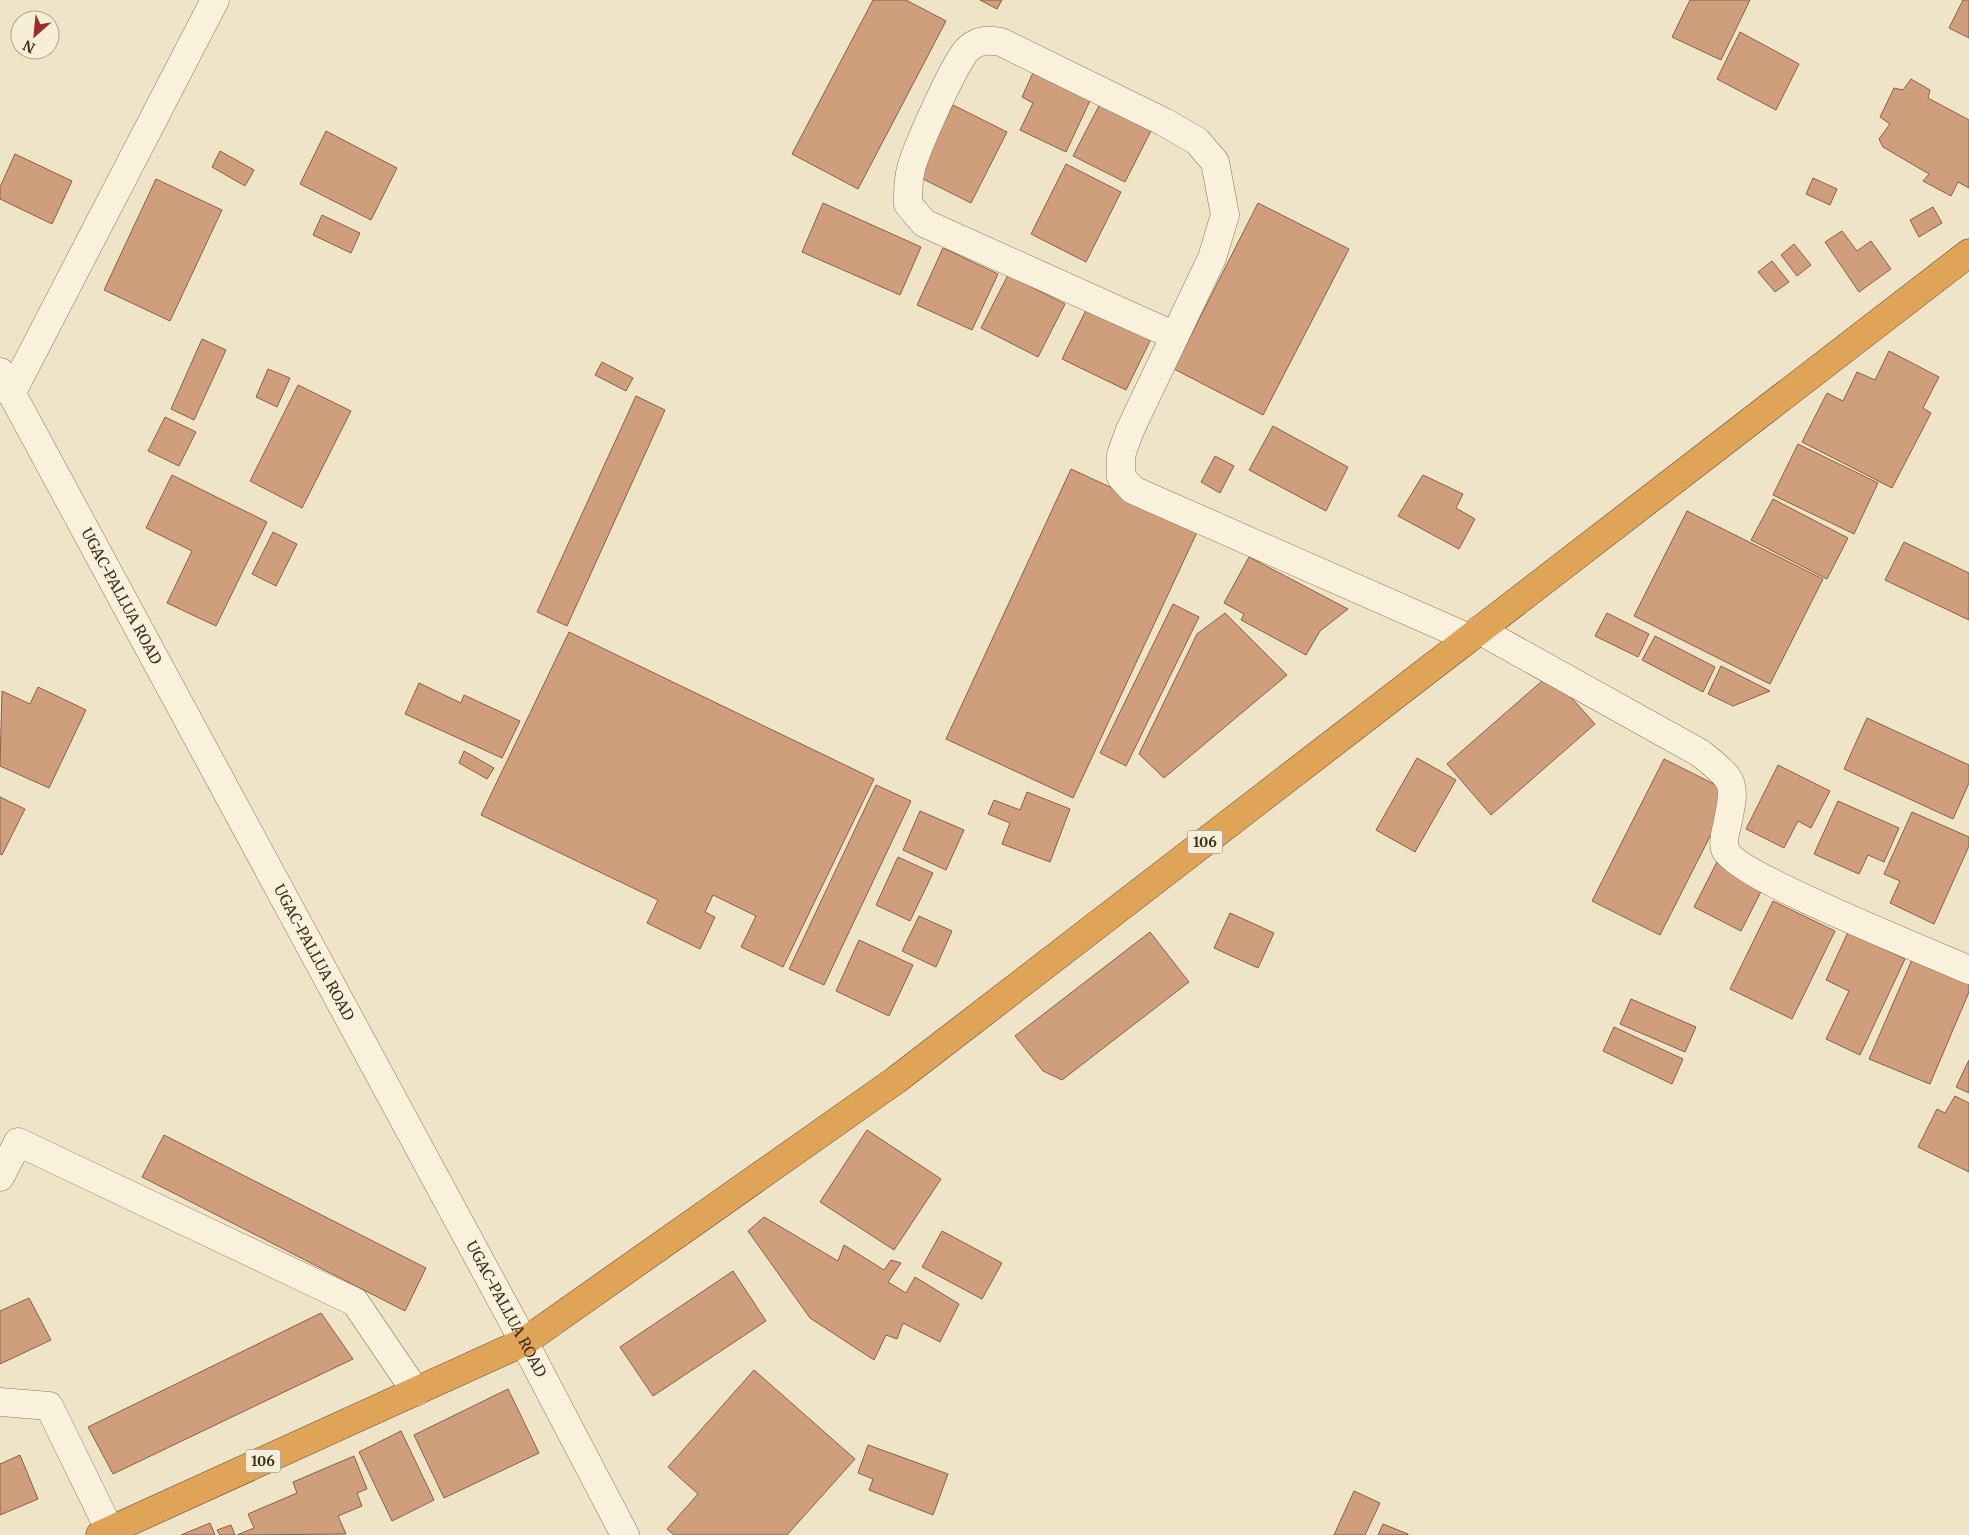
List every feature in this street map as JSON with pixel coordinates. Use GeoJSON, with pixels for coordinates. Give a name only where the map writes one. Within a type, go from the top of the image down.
{"type":"FeatureCollection","features":[{"type":"Feature","properties":{"kind":"highway","name":"106"},"geometry":{"type":"LineString","coordinates":[[105,1533],[524,1342],[896,1080],[1969,253]]}},
{"type":"Feature","properties":{"kind":"street"},"geometry":{"type":"LineString","coordinates":[[6,383],[215,0]]}},
{"type":"Feature","properties":{"kind":"street"},"geometry":{"type":"LineString","coordinates":[[1175,336],[924,223],[908,204],[908,184],[912,165],[956,67],[968,48],[985,39],[1002,42],[1164,122],[1197,141],[1215,162],[1225,215],[1212,258],[1175,336],[1130,430],[1121,455],[1121,477],[1133,490],[1474,634],[1700,753],[1728,778],[1734,792],[1724,837],[1725,848],[1732,859],[1777,886],[1969,970]]}},
{"type":"Feature","properties":{"kind":"street","name":"UGAC-PALLUA ROAD"},"geometry":{"type":"LineString","coordinates":[[6,383],[524,1342],[625,1535]]}},
{"type":"Feature","properties":{"kind":"street"},"geometry":{"type":"LineString","coordinates":[[0,1178],[18,1142],[355,1302],[416,1392]]}},
{"type":"Feature","properties":{"kind":"street"},"geometry":{"type":"LineString","coordinates":[[0,1402],[48,1406],[105,1533]]}},
{"type":"Feature","properties":{"kind":"building"},"geometry":{"type":"Polygon","coordinates":[[[873,0],[906,0],[946,21],[858,189],[792,154],[873,0]]]}},
{"type":"Feature","properties":{"kind":"building"},"geometry":{"type":"Polygon","coordinates":[[[980,0],[1002,0],[997,9],[980,0]]]}},
{"type":"Feature","properties":{"kind":"building"},"geometry":{"type":"Polygon","coordinates":[[[1690,0],[1750,0],[1721,60],[1672,37],[1690,0]]]}},
{"type":"Feature","properties":{"kind":"building"},"geometry":{"type":"Polygon","coordinates":[[[1963,0],[1969,0],[1969,38],[1949,28],[1963,0]]]}},
{"type":"Feature","properties":{"kind":"building"},"geometry":{"type":"Polygon","coordinates":[[[1740,32],[1799,64],[1776,110],[1717,79],[1740,32]]]}},
{"type":"Feature","properties":{"kind":"building"},"geometry":{"type":"Polygon","coordinates":[[[1036,66],[1095,90],[1066,152],[1020,130],[1033,103],[1022,97],[1036,66]]]}},
{"type":"Feature","properties":{"kind":"building"},"geometry":{"type":"Polygon","coordinates":[[[1911,79],[1930,90],[1928,98],[1969,120],[1969,188],[1958,182],[1951,196],[1923,181],[1929,174],[1883,147],[1879,139],[1890,124],[1880,117],[1894,88],[1903,90],[1911,79]]]}},
{"type":"Feature","properties":{"kind":"building"},"geometry":{"type":"Polygon","coordinates":[[[1103,98],[1155,123],[1125,182],[1073,156],[1103,98]]]}},
{"type":"Feature","properties":{"kind":"building"},"geometry":{"type":"Polygon","coordinates":[[[953,105],[1007,132],[971,203],[917,176],[953,105]]]}},
{"type":"Feature","properties":{"kind":"building"},"geometry":{"type":"Polygon","coordinates":[[[326,131],[397,168],[371,220],[300,184],[326,131]]]}},
{"type":"Feature","properties":{"kind":"building"},"geometry":{"type":"Polygon","coordinates":[[[220,151],[254,170],[245,186],[212,167],[220,151]]]}},
{"type":"Feature","properties":{"kind":"building"},"geometry":{"type":"Polygon","coordinates":[[[15,154],[72,181],[52,224],[0,199],[0,187],[15,154]]]}},
{"type":"Feature","properties":{"kind":"building"},"geometry":{"type":"Polygon","coordinates":[[[1066,164],[1121,192],[1086,262],[1031,234],[1066,164]]]}},
{"type":"Feature","properties":{"kind":"building"},"geometry":{"type":"Polygon","coordinates":[[[1813,178],[1837,189],[1830,205],[1806,194],[1813,178]]]}},
{"type":"Feature","properties":{"kind":"building"},"geometry":{"type":"Polygon","coordinates":[[[156,179],[222,210],[170,321],[104,290],[156,179]]]}},
{"type":"Feature","properties":{"kind":"building"},"geometry":{"type":"Polygon","coordinates":[[[823,203],[921,247],[900,295],[802,252],[823,203]]]}},
{"type":"Feature","properties":{"kind":"building"},"geometry":{"type":"Polygon","coordinates":[[[1258,203],[1349,249],[1263,415],[1174,369],[1258,203]]]}},
{"type":"Feature","properties":{"kind":"building"},"geometry":{"type":"Polygon","coordinates":[[[1933,207],[1942,223],[1919,237],[1910,220],[1933,207]]]}},
{"type":"Feature","properties":{"kind":"building"},"geometry":{"type":"Polygon","coordinates":[[[322,215],[360,233],[351,253],[313,235],[322,215]]]}},
{"type":"Feature","properties":{"kind":"building"},"geometry":{"type":"Polygon","coordinates":[[[1842,231],[1857,251],[1871,241],[1891,269],[1859,292],[1825,242],[1842,231]]]}},
{"type":"Feature","properties":{"kind":"building"},"geometry":{"type":"Polygon","coordinates":[[[1794,244],[1811,265],[1797,276],[1781,255],[1794,244]]]}},
{"type":"Feature","properties":{"kind":"building"},"geometry":{"type":"Polygon","coordinates":[[[943,248],[998,274],[972,330],[917,305],[943,248]]]}},
{"type":"Feature","properties":{"kind":"building"},"geometry":{"type":"Polygon","coordinates":[[[1772,261],[1789,282],[1775,292],[1758,272],[1772,261]]]}},
{"type":"Feature","properties":{"kind":"building"},"geometry":{"type":"Polygon","coordinates":[[[1008,275],[1065,304],[1038,357],[981,328],[1008,275]]]}},
{"type":"Feature","properties":{"kind":"building"},"geometry":{"type":"Polygon","coordinates":[[[1088,306],[1152,337],[1126,390],[1062,359],[1088,306]]]}},
{"type":"Feature","properties":{"kind":"building"},"geometry":{"type":"Polygon","coordinates":[[[202,339],[226,350],[194,420],[171,409],[202,339]]]}},
{"type":"Feature","properties":{"kind":"building"},"geometry":{"type":"Polygon","coordinates":[[[1889,351],[1939,377],[1923,408],[1931,413],[1892,488],[1802,442],[1827,393],[1843,401],[1857,372],[1875,380],[1889,351]]]}},
{"type":"Feature","properties":{"kind":"building"},"geometry":{"type":"Polygon","coordinates":[[[602,362],[633,378],[626,391],[595,375],[602,362]]]}},
{"type":"Feature","properties":{"kind":"building"},"geometry":{"type":"Polygon","coordinates":[[[268,369],[290,378],[277,407],[256,397],[268,369]]]}},
{"type":"Feature","properties":{"kind":"building"},"geometry":{"type":"Polygon","coordinates":[[[298,385],[351,411],[302,508],[250,481],[298,385]]]}},
{"type":"Feature","properties":{"kind":"building"},"geometry":{"type":"Polygon","coordinates":[[[636,396],[665,410],[567,626],[537,612],[636,396]]]}},
{"type":"Feature","properties":{"kind":"building"},"geometry":{"type":"Polygon","coordinates":[[[165,417],[196,432],[179,466],[148,451],[165,417]]]}},
{"type":"Feature","properties":{"kind":"building"},"geometry":{"type":"Polygon","coordinates":[[[1273,426],[1348,467],[1326,511],[1249,470],[1273,426]]]}},
{"type":"Feature","properties":{"kind":"building"},"geometry":{"type":"Polygon","coordinates":[[[1798,444],[1878,483],[1854,534],[1773,495],[1798,444]]]}},
{"type":"Feature","properties":{"kind":"building"},"geometry":{"type":"Polygon","coordinates":[[[1215,456],[1234,466],[1220,493],[1201,482],[1215,456]]]}},
{"type":"Feature","properties":{"kind":"building"},"geometry":{"type":"Polygon","coordinates":[[[1071,469],[1199,528],[1073,798],[946,739],[1071,469]]]}},
{"type":"Feature","properties":{"kind":"building"},"geometry":{"type":"Polygon","coordinates":[[[172,475],[267,522],[216,626],[167,603],[192,551],[146,528],[172,475]]]}},
{"type":"Feature","properties":{"kind":"building"},"geometry":{"type":"Polygon","coordinates":[[[1423,475],[1463,494],[1456,508],[1475,519],[1459,549],[1398,516],[1423,475]]]}},
{"type":"Feature","properties":{"kind":"building"},"geometry":{"type":"Polygon","coordinates":[[[1773,499],[1848,538],[1827,579],[1751,540],[1773,499]]]}},
{"type":"Feature","properties":{"kind":"building"},"geometry":{"type":"Polygon","coordinates":[[[1687,511],[1823,579],[1770,684],[1634,616],[1687,511]]]}},
{"type":"Feature","properties":{"kind":"building"},"geometry":{"type":"Polygon","coordinates":[[[273,532],[297,544],[276,586],[252,574],[273,532]]]}},
{"type":"Feature","properties":{"kind":"building"},"geometry":{"type":"Polygon","coordinates":[[[1904,542],[1969,573],[1969,620],[1885,580],[1904,542]]]}},
{"type":"Feature","properties":{"kind":"building"},"geometry":{"type":"Polygon","coordinates":[[[1249,557],[1348,609],[1320,631],[1306,655],[1241,620],[1244,614],[1224,603],[1249,557]]]}},
{"type":"Feature","properties":{"kind":"building"},"geometry":{"type":"Polygon","coordinates":[[[1173,604],[1199,617],[1126,766],[1100,753],[1173,604]]]}},
{"type":"Feature","properties":{"kind":"building"},"geometry":{"type":"Polygon","coordinates":[[[1225,613],[1287,675],[1164,778],[1139,754],[1197,634],[1225,613]]]}},
{"type":"Feature","properties":{"kind":"building"},"geometry":{"type":"Polygon","coordinates":[[[1607,613],[1649,634],[1638,657],[1595,636],[1607,613]]]}},
{"type":"Feature","properties":{"kind":"building"},"geometry":{"type":"Polygon","coordinates":[[[569,632],[874,779],[783,967],[741,947],[756,916],[713,895],[705,912],[715,917],[700,949],[647,923],[658,900],[481,815],[569,632]]]}},
{"type":"Feature","properties":{"kind":"building"},"geometry":{"type":"Polygon","coordinates":[[[1655,636],[1715,667],[1703,692],[1642,660],[1655,636]]]}},
{"type":"Feature","properties":{"kind":"building"},"geometry":{"type":"Polygon","coordinates":[[[1721,666],[1770,691],[1733,706],[1708,694],[1721,666]]]}},
{"type":"Feature","properties":{"kind":"building"},"geometry":{"type":"Polygon","coordinates":[[[1550,674],[1595,724],[1491,815],[1447,764],[1550,674]]]}},
{"type":"Feature","properties":{"kind":"building"},"geometry":{"type":"Polygon","coordinates":[[[419,683],[461,703],[464,695],[520,721],[502,758],[405,714],[419,683]]]}},
{"type":"Feature","properties":{"kind":"building"},"geometry":{"type":"Polygon","coordinates":[[[38,687],[86,710],[49,788],[0,766],[2,691],[30,704],[38,687]]]}},
{"type":"Feature","properties":{"kind":"building"},"geometry":{"type":"Polygon","coordinates":[[[1867,718],[1969,765],[1969,783],[1953,819],[1844,769],[1867,718]]]}},
{"type":"Feature","properties":{"kind":"building"},"geometry":{"type":"Polygon","coordinates":[[[464,751],[494,768],[487,779],[459,763],[464,751]]]}},
{"type":"Feature","properties":{"kind":"building"},"geometry":{"type":"Polygon","coordinates":[[[1417,758],[1456,780],[1415,852],[1376,830],[1417,758]]]}},
{"type":"Feature","properties":{"kind":"building"},"geometry":{"type":"Polygon","coordinates":[[[1664,759],[1732,793],[1660,935],[1592,901],[1664,759]]]}},
{"type":"Feature","properties":{"kind":"building"},"geometry":{"type":"Polygon","coordinates":[[[1778,765],[1830,791],[1811,828],[1798,821],[1784,848],[1746,829],[1778,765]]]}},
{"type":"Feature","properties":{"kind":"building"},"geometry":{"type":"Polygon","coordinates":[[[876,785],[911,801],[824,985],[789,969],[876,785]]]}},
{"type":"Feature","properties":{"kind":"building"},"geometry":{"type":"Polygon","coordinates":[[[1027,792],[1070,809],[1050,862],[1002,844],[1010,823],[988,814],[994,800],[1020,810],[1027,792]]]}},
{"type":"Feature","properties":{"kind":"building"},"geometry":{"type":"Polygon","coordinates":[[[0,797],[25,809],[2,855],[0,854],[0,797]]]}},
{"type":"Feature","properties":{"kind":"building"},"geometry":{"type":"Polygon","coordinates":[[[1838,801],[1899,828],[1884,862],[1868,855],[1859,874],[1814,854],[1838,801]]]}},
{"type":"Feature","properties":{"kind":"building"},"geometry":{"type":"Polygon","coordinates":[[[920,811],[964,830],[946,870],[903,850],[920,811]]]}},
{"type":"Feature","properties":{"kind":"building"},"geometry":{"type":"Polygon","coordinates":[[[1912,812],[1969,837],[1969,846],[1934,924],[1890,903],[1900,881],[1884,874],[1912,812]]]}},
{"type":"Feature","properties":{"kind":"building"},"geometry":{"type":"Polygon","coordinates":[[[898,857],[933,873],[910,921],[876,905],[898,857]]]}},
{"type":"Feature","properties":{"kind":"building"},"geometry":{"type":"Polygon","coordinates":[[[1719,858],[1766,882],[1741,931],[1694,907],[1719,858]]]}},
{"type":"Feature","properties":{"kind":"building"},"geometry":{"type":"Polygon","coordinates":[[[1773,901],[1835,931],[1792,1019],[1730,989],[1773,901]]]}},
{"type":"Feature","properties":{"kind":"building"},"geometry":{"type":"Polygon","coordinates":[[[1230,913],[1274,933],[1258,968],[1214,948],[1230,913]]]}},
{"type":"Feature","properties":{"kind":"building"},"geometry":{"type":"Polygon","coordinates":[[[919,916],[952,931],[936,967],[902,951],[919,916]]]}},
{"type":"Feature","properties":{"kind":"building"},"geometry":{"type":"Polygon","coordinates":[[[1150,932],[1189,982],[1062,1080],[1043,1071],[1015,1036],[1150,932]]]}},
{"type":"Feature","properties":{"kind":"building"},"geometry":{"type":"Polygon","coordinates":[[[1848,932],[1905,959],[1860,1055],[1826,1039],[1849,991],[1826,980],[1848,932]]]}},
{"type":"Feature","properties":{"kind":"building"},"geometry":{"type":"Polygon","coordinates":[[[859,940],[913,965],[889,1016],[836,991],[859,940]]]}},
{"type":"Feature","properties":{"kind":"building"},"geometry":{"type":"Polygon","coordinates":[[[1914,955],[1969,978],[1969,992],[1930,1084],[1869,1059],[1914,955]]]}},
{"type":"Feature","properties":{"kind":"building"},"geometry":{"type":"Polygon","coordinates":[[[1631,999],[1696,1027],[1685,1052],[1620,1024],[1631,999]]]}},
{"type":"Feature","properties":{"kind":"building"},"geometry":{"type":"Polygon","coordinates":[[[1614,1027],[1683,1059],[1672,1084],[1603,1051],[1614,1027]]]}},
{"type":"Feature","properties":{"kind":"building"},"geometry":{"type":"Polygon","coordinates":[[[1969,1060],[1969,1093],[1956,1087],[1969,1060]]]}},
{"type":"Feature","properties":{"kind":"building"},"geometry":{"type":"Polygon","coordinates":[[[1955,1096],[1969,1103],[1969,1172],[1918,1147],[1937,1109],[1945,1113],[1955,1096]]]}},
{"type":"Feature","properties":{"kind":"building"},"geometry":{"type":"Polygon","coordinates":[[[867,1130],[941,1179],[894,1250],[820,1202],[867,1130]]]}},
{"type":"Feature","properties":{"kind":"building"},"geometry":{"type":"Polygon","coordinates":[[[164,1135],[426,1268],[405,1311],[142,1177],[164,1135]]]}},
{"type":"Feature","properties":{"kind":"building"},"geometry":{"type":"Polygon","coordinates":[[[764,1217],[838,1261],[844,1245],[884,1270],[891,1260],[901,1263],[888,1282],[906,1293],[915,1277],[959,1304],[940,1342],[903,1323],[897,1339],[886,1335],[874,1360],[810,1318],[748,1231],[764,1217]]]}},
{"type":"Feature","properties":{"kind":"building"},"geometry":{"type":"Polygon","coordinates":[[[942,1231],[1002,1263],[982,1299],[922,1267],[942,1231]]]}},
{"type":"Feature","properties":{"kind":"building"},"geometry":{"type":"Polygon","coordinates":[[[733,1271],[766,1321],[653,1396],[620,1347],[733,1271]]]}},
{"type":"Feature","properties":{"kind":"building"},"geometry":{"type":"Polygon","coordinates":[[[29,1298],[51,1340],[0,1364],[0,1311],[29,1298]]]}},
{"type":"Feature","properties":{"kind":"building"},"geometry":{"type":"Polygon","coordinates":[[[321,1313],[353,1359],[113,1474],[88,1427],[321,1313]]]}},
{"type":"Feature","properties":{"kind":"building"},"geometry":{"type":"Polygon","coordinates":[[[754,1370],[855,1459],[787,1535],[674,1535],[667,1529],[698,1494],[668,1467],[754,1370]]]}},
{"type":"Feature","properties":{"kind":"building"},"geometry":{"type":"Polygon","coordinates":[[[508,1389],[539,1453],[444,1498],[414,1435],[508,1389]]]}},
{"type":"Feature","properties":{"kind":"building"},"geometry":{"type":"Polygon","coordinates":[[[401,1431],[434,1500],[392,1521],[359,1452],[401,1431]]]}},
{"type":"Feature","properties":{"kind":"building"},"geometry":{"type":"Polygon","coordinates":[[[868,1445],[948,1474],[933,1515],[869,1490],[873,1479],[858,1473],[868,1445]]]}},
{"type":"Feature","properties":{"kind":"building"},"geometry":{"type":"Polygon","coordinates":[[[20,1455],[38,1499],[0,1515],[0,1464],[20,1455]]]}},
{"type":"Feature","properties":{"kind":"building"},"geometry":{"type":"Polygon","coordinates":[[[354,1456],[367,1489],[357,1493],[362,1506],[338,1516],[346,1534],[237,1535],[254,1528],[248,1514],[297,1493],[293,1482],[354,1456]]]}},
{"type":"Feature","properties":{"kind":"building"},"geometry":{"type":"Polygon","coordinates":[[[1354,1491],[1380,1503],[1365,1535],[1334,1535],[1354,1491]]]}},
{"type":"Feature","properties":{"kind":"building"},"geometry":{"type":"Polygon","coordinates":[[[210,1523],[215,1535],[181,1535],[210,1523]]]}},
{"type":"Feature","properties":{"kind":"building"},"geometry":{"type":"Polygon","coordinates":[[[1383,1524],[1408,1534],[1408,1535],[1378,1535],[1383,1524]]]}},
{"type":"Feature","properties":{"kind":"building"},"geometry":{"type":"Polygon","coordinates":[[[231,1525],[235,1535],[220,1535],[217,1530],[231,1525]]]}}]}
